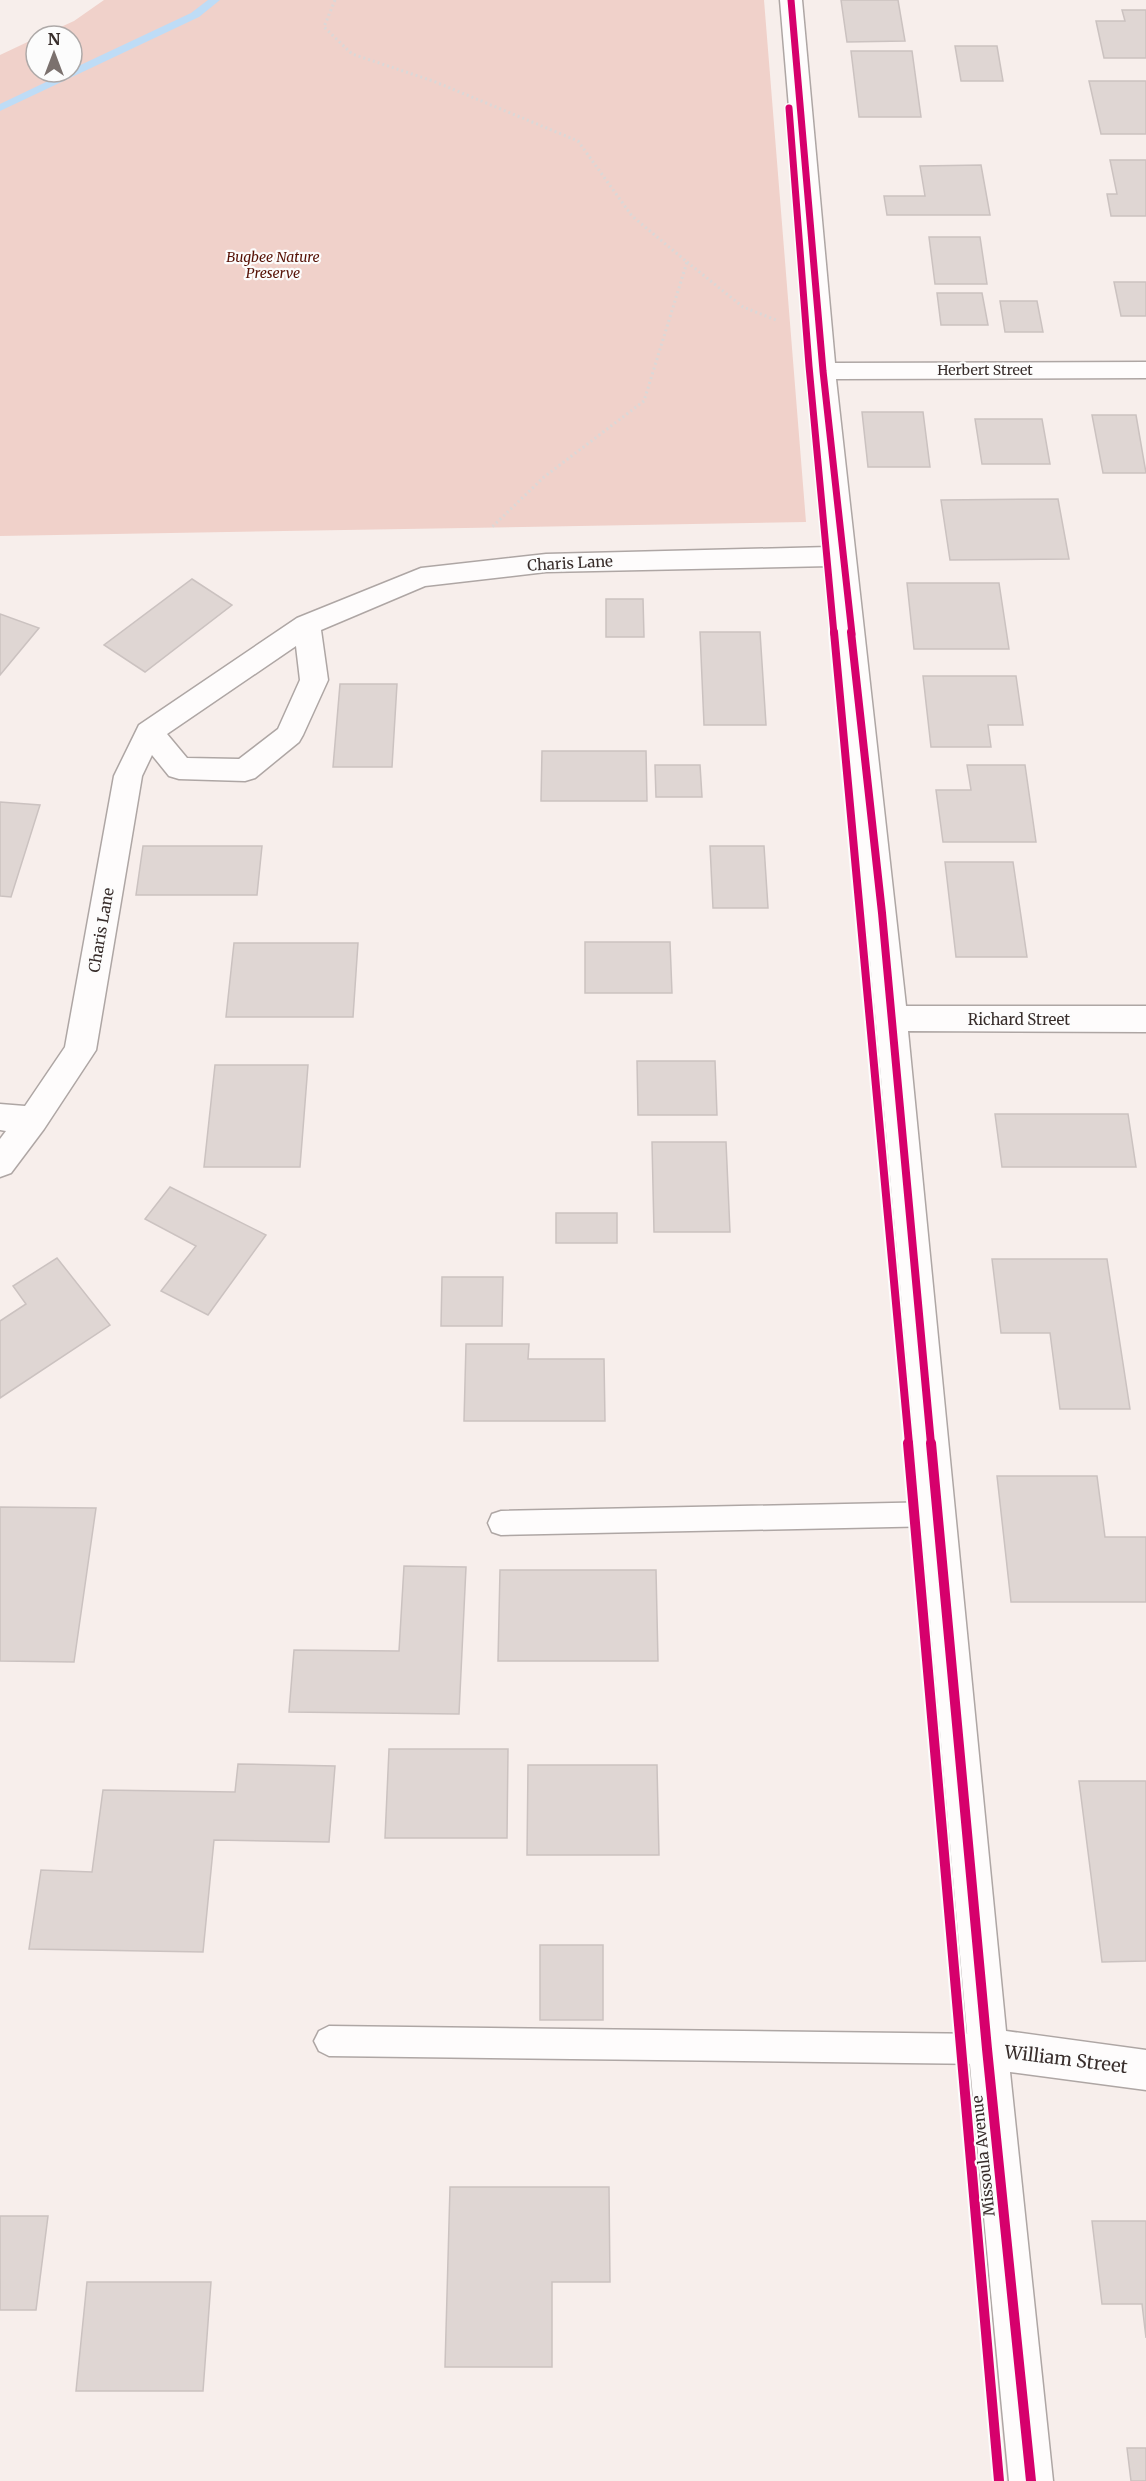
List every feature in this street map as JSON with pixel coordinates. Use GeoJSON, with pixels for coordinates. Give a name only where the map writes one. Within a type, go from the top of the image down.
{"type":"FeatureCollection","features":[{"type":"Feature","properties":{"kind":"street","name":"Missoula Avenue"},"geometry":{"type":"LineString","coordinates":[[791,0],[823,371],[892,1018],[987,2049],[1032,2481]]}},
{"type":"Feature","properties":{"kind":"street","name":"Herbert Street"},"geometry":{"type":"LineString","coordinates":[[823,371],[1146,370]]}},
{"type":"Feature","properties":{"kind":"street","name":"Charis Lane"},"geometry":{"type":"LineString","coordinates":[[0,1163],[33,1120],[80,1050],[128,776],[149,732],[308,625],[421,577],[546,563],[843,556]]}},
{"type":"Feature","properties":{"kind":"street"},"geometry":{"type":"LineString","coordinates":[[149,732],[179,768],[245,770],[289,735],[314,680],[308,625]]}},
{"type":"Feature","properties":{"kind":"street","name":"Richard Street"},"geometry":{"type":"LineString","coordinates":[[892,1018],[1146,1019]]}},
{"type":"Feature","properties":{"kind":"street"},"geometry":{"type":"LineString","coordinates":[[0,1117],[33,1120]]}},
{"type":"Feature","properties":{"kind":"street","name":"William Street"},"geometry":{"type":"LineString","coordinates":[[987,2049],[1146,2070]]}},
{"type":"Feature","properties":{"kind":"lane"},"geometry":{"type":"LineString","coordinates":[[501,1523],[939,1514]]}},
{"type":"Feature","properties":{"kind":"lane"},"geometry":{"type":"LineString","coordinates":[[329,2041],[987,2049]]}},
{"type":"Feature","properties":{"kind":"path"},"geometry":{"type":"LineString","coordinates":[[335,0],[324,27],[352,54],[433,81],[578,141],[632,216],[743,307],[786,324]]}},
{"type":"Feature","properties":{"kind":"path"},"geometry":{"type":"LineString","coordinates":[[485,569],[483,536],[544,477],[644,401],[687,262]]}},
{"type":"Feature","properties":{"kind":"green space","name":"Bugbee Nature Preserve"},"geometry":{"type":"Polygon","coordinates":[[[104,0],[764,0],[806,522],[0,536],[0,55],[24,44],[24,84],[84,84],[84,24],[67,24],[104,0]]]}},
{"type":"Feature","properties":{"kind":"building"},"geometry":{"type":"Polygon","coordinates":[[[841,0],[898,0],[905,41],[847,42],[841,0]]]}},
{"type":"Feature","properties":{"kind":"building"},"geometry":{"type":"Polygon","coordinates":[[[1122,10],[1146,10],[1146,58],[1104,58],[1096,21],[1125,21],[1122,10]]]}},
{"type":"Feature","properties":{"kind":"building"},"geometry":{"type":"Polygon","coordinates":[[[955,46],[997,46],[1003,81],[961,81],[955,46]]]}},
{"type":"Feature","properties":{"kind":"building"},"geometry":{"type":"Polygon","coordinates":[[[851,51],[912,51],[921,117],[859,117],[851,51]]]}},
{"type":"Feature","properties":{"kind":"building"},"geometry":{"type":"Polygon","coordinates":[[[1089,81],[1146,81],[1146,134],[1101,134],[1089,81]]]}},
{"type":"Feature","properties":{"kind":"building"},"geometry":{"type":"Polygon","coordinates":[[[1110,160],[1146,160],[1146,216],[1111,216],[1107,194],[1117,194],[1110,160]]]}},
{"type":"Feature","properties":{"kind":"building"},"geometry":{"type":"Polygon","coordinates":[[[981,165],[990,215],[887,215],[884,196],[925,196],[920,166],[981,165]]]}},
{"type":"Feature","properties":{"kind":"building"},"geometry":{"type":"Polygon","coordinates":[[[929,237],[980,237],[987,284],[935,284],[929,237]]]}},
{"type":"Feature","properties":{"kind":"building"},"geometry":{"type":"Polygon","coordinates":[[[1114,282],[1146,282],[1146,316],[1121,316],[1114,282]]]}},
{"type":"Feature","properties":{"kind":"building"},"geometry":{"type":"Polygon","coordinates":[[[937,293],[982,293],[988,325],[941,325],[937,293]]]}},
{"type":"Feature","properties":{"kind":"building"},"geometry":{"type":"Polygon","coordinates":[[[1000,301],[1037,301],[1043,332],[1005,332],[1000,301]]]}},
{"type":"Feature","properties":{"kind":"building"},"geometry":{"type":"Polygon","coordinates":[[[862,412],[923,412],[930,467],[868,467],[862,412]]]}},
{"type":"Feature","properties":{"kind":"building"},"geometry":{"type":"Polygon","coordinates":[[[1092,415],[1136,415],[1146,473],[1103,473],[1092,415]]]}},
{"type":"Feature","properties":{"kind":"building"},"geometry":{"type":"Polygon","coordinates":[[[975,419],[1042,419],[1050,464],[982,464],[975,419]]]}},
{"type":"Feature","properties":{"kind":"building"},"geometry":{"type":"Polygon","coordinates":[[[1058,499],[1069,559],[950,560],[941,500],[1058,499]]]}},
{"type":"Feature","properties":{"kind":"building"},"geometry":{"type":"Polygon","coordinates":[[[192,579],[232,605],[145,672],[104,645],[192,579]]]}},
{"type":"Feature","properties":{"kind":"building"},"geometry":{"type":"Polygon","coordinates":[[[907,583],[999,583],[1009,649],[914,649],[907,583]]]}},
{"type":"Feature","properties":{"kind":"building"},"geometry":{"type":"Polygon","coordinates":[[[606,599],[643,599],[644,637],[606,637],[606,599]]]}},
{"type":"Feature","properties":{"kind":"building"},"geometry":{"type":"Polygon","coordinates":[[[0,614],[39,628],[0,675],[0,614]]]}},
{"type":"Feature","properties":{"kind":"building"},"geometry":{"type":"Polygon","coordinates":[[[700,632],[760,632],[766,725],[704,725],[700,632]]]}},
{"type":"Feature","properties":{"kind":"building"},"geometry":{"type":"Polygon","coordinates":[[[923,676],[1016,676],[1023,725],[988,725],[991,747],[931,747],[923,676]]]}},
{"type":"Feature","properties":{"kind":"building"},"geometry":{"type":"Polygon","coordinates":[[[340,684],[397,684],[392,767],[333,767],[340,684]]]}},
{"type":"Feature","properties":{"kind":"building"},"geometry":{"type":"Polygon","coordinates":[[[542,751],[646,751],[647,801],[541,801],[542,751]]]}},
{"type":"Feature","properties":{"kind":"building"},"geometry":{"type":"Polygon","coordinates":[[[655,765],[700,765],[702,797],[656,797],[655,765]]]}},
{"type":"Feature","properties":{"kind":"building"},"geometry":{"type":"Polygon","coordinates":[[[967,765],[1025,765],[1036,842],[943,842],[936,790],[971,790],[967,765]]]}},
{"type":"Feature","properties":{"kind":"building"},"geometry":{"type":"Polygon","coordinates":[[[0,802],[40,805],[11,897],[0,896],[0,802]]]}},
{"type":"Feature","properties":{"kind":"building"},"geometry":{"type":"Polygon","coordinates":[[[143,846],[262,846],[257,895],[136,895],[143,846]]]}},
{"type":"Feature","properties":{"kind":"building"},"geometry":{"type":"Polygon","coordinates":[[[710,846],[764,846],[768,908],[713,908],[710,846]]]}},
{"type":"Feature","properties":{"kind":"building"},"geometry":{"type":"Polygon","coordinates":[[[945,862],[1013,862],[1027,957],[956,957],[945,862]]]}},
{"type":"Feature","properties":{"kind":"building"},"geometry":{"type":"Polygon","coordinates":[[[585,942],[670,942],[672,993],[585,993],[585,942]]]}},
{"type":"Feature","properties":{"kind":"building"},"geometry":{"type":"Polygon","coordinates":[[[234,943],[358,943],[353,1017],[226,1017],[234,943]]]}},
{"type":"Feature","properties":{"kind":"building"},"geometry":{"type":"Polygon","coordinates":[[[637,1061],[715,1061],[717,1115],[638,1115],[637,1061]]]}},
{"type":"Feature","properties":{"kind":"building"},"geometry":{"type":"Polygon","coordinates":[[[215,1065],[308,1065],[300,1167],[204,1167],[215,1065]]]}},
{"type":"Feature","properties":{"kind":"building"},"geometry":{"type":"Polygon","coordinates":[[[995,1114],[1128,1114],[1136,1167],[1002,1167],[995,1114]]]}},
{"type":"Feature","properties":{"kind":"building"},"geometry":{"type":"Polygon","coordinates":[[[652,1142],[726,1142],[730,1232],[654,1232],[652,1142]]]}},
{"type":"Feature","properties":{"kind":"building"},"geometry":{"type":"Polygon","coordinates":[[[170,1187],[266,1235],[208,1315],[161,1291],[196,1246],[145,1219],[170,1187]]]}},
{"type":"Feature","properties":{"kind":"building"},"geometry":{"type":"Polygon","coordinates":[[[556,1213],[617,1213],[617,1243],[556,1243],[556,1213]]]}},
{"type":"Feature","properties":{"kind":"building"},"geometry":{"type":"Polygon","coordinates":[[[57,1258],[110,1325],[0,1398],[0,1321],[26,1304],[13,1286],[57,1258]]]}},
{"type":"Feature","properties":{"kind":"building"},"geometry":{"type":"Polygon","coordinates":[[[992,1259],[1107,1259],[1130,1409],[1060,1409],[1050,1333],[1001,1333],[992,1259]]]}},
{"type":"Feature","properties":{"kind":"building"},"geometry":{"type":"Polygon","coordinates":[[[442,1277],[503,1277],[502,1326],[441,1326],[442,1277]]]}},
{"type":"Feature","properties":{"kind":"building"},"geometry":{"type":"Polygon","coordinates":[[[466,1344],[529,1344],[528,1359],[604,1359],[605,1421],[464,1421],[466,1344]]]}},
{"type":"Feature","properties":{"kind":"building"},"geometry":{"type":"Polygon","coordinates":[[[997,1476],[1097,1476],[1105,1537],[1146,1537],[1146,1602],[1011,1602],[997,1476]]]}},
{"type":"Feature","properties":{"kind":"building"},"geometry":{"type":"Polygon","coordinates":[[[0,1507],[96,1508],[74,1662],[0,1661],[0,1507]]]}},
{"type":"Feature","properties":{"kind":"building"},"geometry":{"type":"Polygon","coordinates":[[[404,1566],[466,1567],[459,1714],[289,1712],[294,1650],[399,1651],[404,1566]]]}},
{"type":"Feature","properties":{"kind":"building"},"geometry":{"type":"Polygon","coordinates":[[[500,1570],[656,1570],[658,1661],[498,1661],[500,1570]]]}},
{"type":"Feature","properties":{"kind":"building"},"geometry":{"type":"Polygon","coordinates":[[[389,1749],[508,1749],[507,1838],[385,1838],[389,1749]]]}},
{"type":"Feature","properties":{"kind":"building"},"geometry":{"type":"Polygon","coordinates":[[[238,1764],[335,1766],[329,1842],[214,1840],[203,1952],[29,1949],[41,1870],[92,1872],[103,1790],[235,1792],[238,1764]]]}},
{"type":"Feature","properties":{"kind":"building"},"geometry":{"type":"Polygon","coordinates":[[[528,1765],[657,1765],[659,1855],[527,1855],[528,1765]]]}},
{"type":"Feature","properties":{"kind":"building"},"geometry":{"type":"Polygon","coordinates":[[[1079,1781],[1146,1781],[1146,1961],[1102,1962],[1079,1781]]]}},
{"type":"Feature","properties":{"kind":"building"},"geometry":{"type":"Polygon","coordinates":[[[540,1945],[603,1945],[603,2020],[540,2020],[540,1945]]]}},
{"type":"Feature","properties":{"kind":"building"},"geometry":{"type":"Polygon","coordinates":[[[450,2187],[609,2187],[610,2282],[552,2282],[552,2367],[445,2367],[450,2187]]]}},
{"type":"Feature","properties":{"kind":"building"},"geometry":{"type":"Polygon","coordinates":[[[0,2216],[48,2216],[36,2310],[0,2310],[0,2216]]]}},
{"type":"Feature","properties":{"kind":"building"},"geometry":{"type":"Polygon","coordinates":[[[1092,2221],[1146,2221],[1146,2338],[1142,2304],[1102,2304],[1092,2221]]]}},
{"type":"Feature","properties":{"kind":"building"},"geometry":{"type":"Polygon","coordinates":[[[87,2282],[211,2282],[203,2391],[76,2391],[87,2282]]]}},
{"type":"Feature","properties":{"kind":"building"},"geometry":{"type":"Polygon","coordinates":[[[1127,2448],[1146,2448],[1146,2481],[1131,2481],[1127,2448]]]}},
{"type":"Feature","properties":{"kind":"waterway"},"geometry":{"type":"LineString","coordinates":[[0,108],[195,15],[215,0]]}},
{"type":"Feature","properties":{"kind":"cycle path"},"geometry":{"type":"LineString","coordinates":[[791,0],[823,371],[882,913],[987,2049],[1031,2481]]}},
{"type":"Feature","properties":{"kind":"cycle path"},"geometry":{"type":"LineString","coordinates":[[789,108],[809,366],[915,1514],[999,2481]]}}]}
